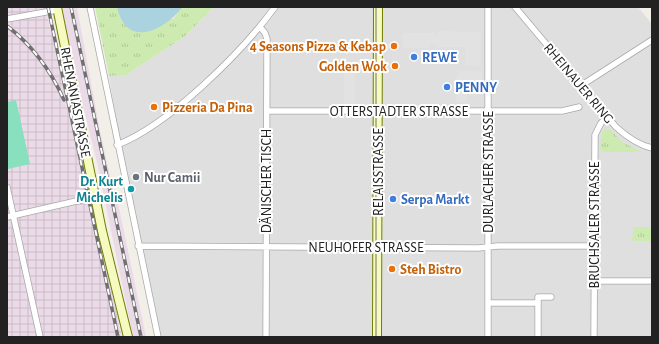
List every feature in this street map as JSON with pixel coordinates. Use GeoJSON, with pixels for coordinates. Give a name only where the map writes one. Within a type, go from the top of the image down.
{"type":"FeatureCollection","features":[{"type":"Feature","properties":{"kind":"street"},"geometry":{"type":"LineString","coordinates":[[90,7],[117,145],[158,337]]}},
{"type":"Feature","properties":{"kind":"street"},"geometry":{"type":"LineString","coordinates":[[117,145],[146,130],[180,104],[222,66],[260,28],[275,7]]}},
{"type":"Feature","properties":{"kind":"street","name":"RELAISSTRASSE"},"geometry":{"type":"LineString","coordinates":[[377,337],[378,7]]}},
{"type":"Feature","properties":{"kind":"street","name":"DURLACHER STRASSE"},"geometry":{"type":"LineString","coordinates":[[488,7],[488,337]]}},
{"type":"Feature","properties":{"kind":"street","name":"RHEINAUER RING"},"geometry":{"type":"LineString","coordinates":[[515,7],[625,136],[639,144],[652,148]]}},
{"type":"Feature","properties":{"kind":"street"},"geometry":{"type":"LineString","coordinates":[[7,19],[57,8]]}},
{"type":"Feature","properties":{"kind":"street","name":"RHENANIASTRASSE"},"geometry":{"type":"LineString","coordinates":[[57,8],[101,225],[128,337]]}},
{"type":"Feature","properties":{"kind":"street","name":"DÄNISCHER TISCH"},"geometry":{"type":"LineString","coordinates":[[260,28],[265,33],[267,39],[266,337]]}},
{"type":"Feature","properties":{"kind":"street"},"geometry":{"type":"LineString","coordinates":[[582,85],[652,40]]}},
{"type":"Feature","properties":{"kind":"street","name":"OTTERSTADTER STRASSE"},"geometry":{"type":"LineString","coordinates":[[267,111],[562,111],[579,107]]}},
{"type":"Feature","properties":{"kind":"street","name":"BRUCHSALER STRASSE"},"geometry":{"type":"LineString","coordinates":[[594,337],[595,135],[601,123],[608,117]]}},
{"type":"Feature","properties":{"kind":"street"},"geometry":{"type":"LineString","coordinates":[[7,187],[40,337]]}},
{"type":"Feature","properties":{"kind":"street"},"geometry":{"type":"LineString","coordinates":[[7,217],[81,200]]}},
{"type":"Feature","properties":{"kind":"street","name":"NEUHOFER STRASSE"},"geometry":{"type":"LineString","coordinates":[[138,246],[594,246]]}},
{"type":"Feature","properties":{"kind":"street"},"geometry":{"type":"LineString","coordinates":[[594,281],[652,281]]}},
{"type":"Feature","properties":{"kind":"street"},"geometry":{"type":"LineString","coordinates":[[538,337],[538,296],[551,296]]}},
{"type":"Feature","properties":{"kind":"street"},"geometry":{"type":"LineString","coordinates":[[488,303],[538,304]]}},
{"type":"Feature","properties":{"kind":"shaded area"},"geometry":{"type":"Polygon","coordinates":[[[7,7],[45,7],[79,141],[122,337],[7,337],[7,7]]]}},
{"type":"Feature","properties":{"kind":"shaded area"},"geometry":{"type":"Polygon","coordinates":[[[62,7],[77,7],[101,136],[114,193],[116,193],[146,337],[133,337],[96,158],[62,7]]]}},
{"type":"Feature","properties":{"kind":"shaded area"},"geometry":{"type":"Polygon","coordinates":[[[214,7],[638,7],[652,24],[652,337],[161,337],[118,133],[109,76],[126,75],[184,37],[214,7]]]}},
{"type":"Feature","properties":{"kind":"shaded area"},"geometry":{"type":"Polygon","coordinates":[[[437,31],[481,32],[481,67],[465,65],[465,47],[435,47],[435,44],[431,43],[430,48],[403,48],[403,33],[435,33],[435,36],[437,37],[437,31]]]}},
{"type":"Feature","properties":{"kind":"shaded area"},"geometry":{"type":"Polygon","coordinates":[[[459,71],[478,71],[482,73],[482,87],[467,87],[467,103],[456,102],[456,76],[459,76],[459,71]]]}},
{"type":"Feature","properties":{"kind":"shaded area"},"geometry":{"type":"Polygon","coordinates":[[[344,73],[355,73],[355,104],[344,104],[344,73]]]}},
{"type":"Feature","properties":{"kind":"green space"},"geometry":{"type":"Polygon","coordinates":[[[95,7],[117,7],[121,18],[173,19],[183,7],[214,7],[184,37],[126,75],[109,76],[95,7]]]}},
{"type":"Feature","properties":{"kind":"green space"},"geometry":{"type":"Polygon","coordinates":[[[16,100],[30,164],[8,169],[7,102],[16,100]]]}},
{"type":"Feature","properties":{"kind":"green space"},"geometry":{"type":"Polygon","coordinates":[[[605,129],[611,130],[622,142],[642,152],[604,152],[600,149],[602,131],[605,129]]]}},
{"type":"Feature","properties":{"kind":"green space"},"geometry":{"type":"Polygon","coordinates":[[[634,227],[652,227],[652,241],[632,240],[634,227]]]}},
{"type":"Feature","properties":{"kind":"water"},"geometry":{"type":"Polygon","coordinates":[[[117,7],[183,7],[166,23],[147,32],[137,32],[129,28],[122,20],[117,7]]]}},
{"type":"Feature","properties":{"kind":"tram line"},"geometry":{"type":"LineString","coordinates":[[376,7],[376,337]]}},
{"type":"Feature","properties":{"kind":"railway"},"geometry":{"type":"LineString","coordinates":[[48,7],[118,337]]}},
{"type":"Feature","properties":{"kind":"railway"},"geometry":{"type":"LineString","coordinates":[[71,7],[141,337]]}},
{"type":"Feature","properties":{"kind":"railway"},"geometry":{"type":"LineString","coordinates":[[7,26],[16,33],[40,59],[59,89],[64,100]]}},
{"type":"Feature","properties":{"kind":"place","name":"4 Seasons Pizza & Kebap"},"geometry":{"type":"Point","coordinates":[394,46]}},
{"type":"Feature","properties":{"kind":"place","name":"REWE"},"geometry":{"type":"Point","coordinates":[414,57]}},
{"type":"Feature","properties":{"kind":"place","name":"Golden Wok"},"geometry":{"type":"Point","coordinates":[395,66]}},
{"type":"Feature","properties":{"kind":"place","name":"PENNY"},"geometry":{"type":"Point","coordinates":[447,87]}},
{"type":"Feature","properties":{"kind":"place","name":"Pizzeria Da Pina"},"geometry":{"type":"Point","coordinates":[154,107]}},
{"type":"Feature","properties":{"kind":"place","name":"Nur Camii"},"geometry":{"type":"Point","coordinates":[136,177]}},
{"type":"Feature","properties":{"kind":"place","name":"Dr. Kurt Michelis"},"geometry":{"type":"Point","coordinates":[131,189]}},
{"type":"Feature","properties":{"kind":"place","name":"Serpa Markt"},"geometry":{"type":"Point","coordinates":[393,199]}},
{"type":"Feature","properties":{"kind":"place","name":"Steh Bistro"},"geometry":{"type":"Point","coordinates":[392,269]}}]}
